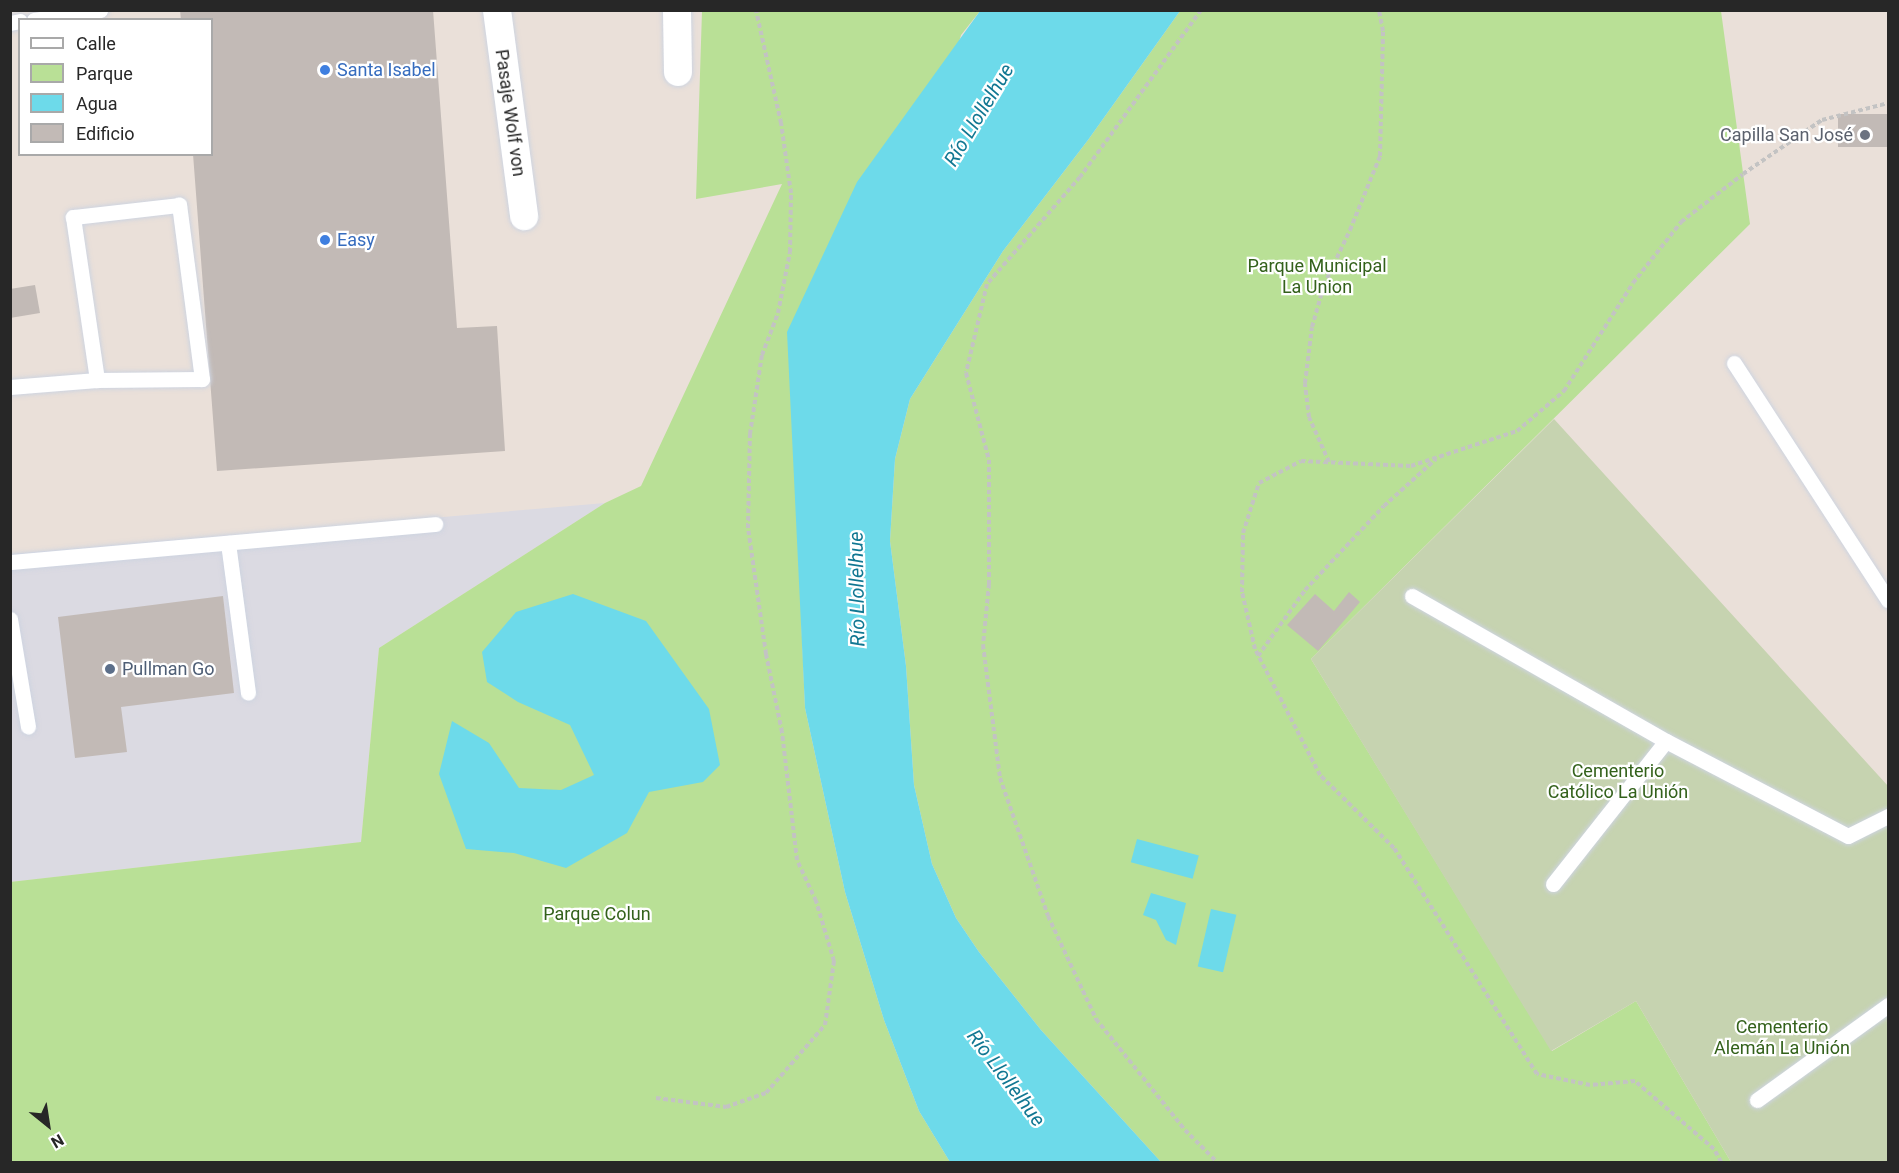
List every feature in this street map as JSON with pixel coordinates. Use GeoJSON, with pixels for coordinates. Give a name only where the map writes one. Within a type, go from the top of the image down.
{"type":"FeatureCollection","features":[{"type":"Feature","properties":{"kind":"street","name":"Pasaje Wolf von"},"geometry":{"type":"LineString","coordinates":[[496,10],[524,216]]}},
{"type":"Feature","properties":{"kind":"street"},"geometry":{"type":"LineString","coordinates":[[677,10],[678,72]]}},
{"type":"Feature","properties":{"kind":"lane"},"geometry":{"type":"LineString","coordinates":[[47,18],[100,10]]}},
{"type":"Feature","properties":{"kind":"lane"},"geometry":{"type":"LineString","coordinates":[[10,387],[97,380],[202,379],[179,205],[73,217],[97,380]]}},
{"type":"Feature","properties":{"kind":"lane"},"geometry":{"type":"LineString","coordinates":[[1734,363],[1888,600]]}},
{"type":"Feature","properties":{"kind":"lane"},"geometry":{"type":"LineString","coordinates":[[10,562],[435,524]]}},
{"type":"Feature","properties":{"kind":"lane"},"geometry":{"type":"LineString","coordinates":[[228,543],[248,693]]}},
{"type":"Feature","properties":{"kind":"lane"},"geometry":{"type":"LineString","coordinates":[[1412,596],[1666,741],[1848,836],[1888,816]]}},
{"type":"Feature","properties":{"kind":"lane"},"geometry":{"type":"LineString","coordinates":[[10,619],[28,726]]}},
{"type":"Feature","properties":{"kind":"lane"},"geometry":{"type":"LineString","coordinates":[[1552,884],[1666,741]]}},
{"type":"Feature","properties":{"kind":"lane"},"geometry":{"type":"LineString","coordinates":[[1757,1100],[1888,1005]]}},
{"type":"Feature","properties":{"kind":"path"},"geometry":{"type":"LineString","coordinates":[[656,1098],[726,1107],[766,1093],[825,1025],[834,962],[816,901],[797,860],[782,732],[765,654],[748,528],[750,434],[762,355],[778,313],[790,252],[791,193],[781,123],[756,10]]}},
{"type":"Feature","properties":{"kind":"path"},"geometry":{"type":"LineString","coordinates":[[1201,10],[1080,177],[987,284],[966,373],[989,459],[989,584],[983,645],[1000,778],[1048,916],[1096,1019],[1185,1130],[1217,1162]]}},
{"type":"Feature","properties":{"kind":"path"},"geometry":{"type":"LineString","coordinates":[[1329,462],[1309,417],[1305,383],[1312,327],[1324,285],[1350,230],[1380,156],[1383,31],[1378,10]]}},
{"type":"Feature","properties":{"kind":"path"},"geometry":{"type":"LineString","coordinates":[[1721,1162],[1714,1149],[1635,1081],[1590,1085],[1537,1074],[1394,848],[1320,775],[1258,656],[1242,592],[1243,533],[1259,483],[1301,461],[1411,466],[1517,431],[1564,391],[1633,283],[1681,222],[1743,174],[1822,120],[1888,102]]}},
{"type":"Feature","properties":{"kind":"path"},"geometry":{"type":"LineString","coordinates":[[1258,656],[1305,590],[1384,506],[1439,456]]}},
{"type":"Feature","properties":{"kind":"shaded area"},"geometry":{"type":"Polygon","coordinates":[[[605,503],[379,648],[361,842],[11,882],[11,554],[605,503]]]}},
{"type":"Feature","properties":{"kind":"green space","name":"Parque Colun"},"geometry":{"type":"Polygon","coordinates":[[[702,11],[980,11],[961,35],[801,614],[805,708],[845,892],[884,1020],[919,1111],[950,1162],[11,1162],[10,882],[361,842],[379,648],[605,503],[641,486],[782,184],[696,199],[702,11]]]}},
{"type":"Feature","properties":{"kind":"green space","name":"Parque Municipal La Union"},"geometry":{"type":"Polygon","coordinates":[[[1180,11],[1721,11],[1750,224],[1311,659],[1552,1051],[1636,1001],[1731,1162],[1161,1162],[1041,1030],[979,952],[956,918],[932,864],[914,785],[906,666],[890,541],[895,459],[910,399],[1003,251],[1088,140],[1180,11]]]}},
{"type":"Feature","properties":{"kind":"green space","name":"Cementerio Católico La Unión"},"geometry":{"type":"Polygon","coordinates":[[[1554,419],[1888,786],[1888,1162],[1731,1162],[1636,1001],[1551,1051],[1311,659],[1554,419]]]}},
{"type":"Feature","properties":{"kind":"water","name":"Río Llollelhue"},"geometry":{"type":"Polygon","coordinates":[[[980,11],[1180,11],[1088,140],[1003,251],[910,399],[895,459],[890,541],[906,666],[914,785],[932,864],[956,918],[979,952],[1041,1030],[1161,1162],[950,1162],[919,1111],[884,1020],[845,892],[805,708],[787,332],[857,182],[980,11]]]}},
{"type":"Feature","properties":{"kind":"water"},"geometry":{"type":"Polygon","coordinates":[[[573,594],[646,621],[709,709],[720,765],[703,782],[649,792],[627,833],[566,868],[514,853],[466,849],[439,774],[452,721],[489,743],[519,788],[561,790],[594,775],[570,725],[518,702],[487,682],[482,652],[516,612],[573,594]]]}},
{"type":"Feature","properties":{"kind":"water"},"geometry":{"type":"Polygon","coordinates":[[[1137,839],[1199,856],[1193,879],[1131,862],[1137,839]]]}},
{"type":"Feature","properties":{"kind":"water"},"geometry":{"type":"Polygon","coordinates":[[[1151,893],[1186,903],[1176,945],[1166,940],[1156,920],[1143,915],[1151,893]]]}},
{"type":"Feature","properties":{"kind":"water"},"geometry":{"type":"Polygon","coordinates":[[[1211,909],[1236,915],[1223,972],[1198,966],[1211,909]]]}},
{"type":"Feature","properties":{"kind":"building","name":"Easy"},"geometry":{"type":"Polygon","coordinates":[[[180,10],[433,10],[457,328],[497,326],[505,451],[217,471],[193,156],[213,156],[213,18],[181,18],[180,10]]]}},
{"type":"Feature","properties":{"kind":"building","name":"Capilla San José"},"geometry":{"type":"Polygon","coordinates":[[[1838,114],[1888,114],[1888,147],[1838,147],[1838,114]]]}},
{"type":"Feature","properties":{"kind":"building"},"geometry":{"type":"Polygon","coordinates":[[[35,285],[40,313],[10,318],[10,289],[35,285]]]}},
{"type":"Feature","properties":{"kind":"building"},"geometry":{"type":"Polygon","coordinates":[[[1349,592],[1360,602],[1318,651],[1287,625],[1315,594],[1334,611],[1349,592]]]}},
{"type":"Feature","properties":{"kind":"building"},"geometry":{"type":"Polygon","coordinates":[[[223,596],[234,693],[121,707],[127,752],[75,758],[58,617],[223,596]]]}},
{"type":"Feature","properties":{"kind":"place","name":"Santa Isabel"},"geometry":{"type":"Point","coordinates":[325,70]}},
{"type":"Feature","properties":{"kind":"place","name":"Capilla San José"},"geometry":{"type":"Point","coordinates":[1865,135]}},
{"type":"Feature","properties":{"kind":"place","name":"Easy"},"geometry":{"type":"Point","coordinates":[325,240]}},
{"type":"Feature","properties":{"kind":"place","name":"Pullman Go"},"geometry":{"type":"Point","coordinates":[110,669]}},
{"type":"Feature","properties":{"kind":"park label","name":"Cementerio Alemán La Unión"},"geometry":{"type":"Point","coordinates":[1782,1038]}}]}
